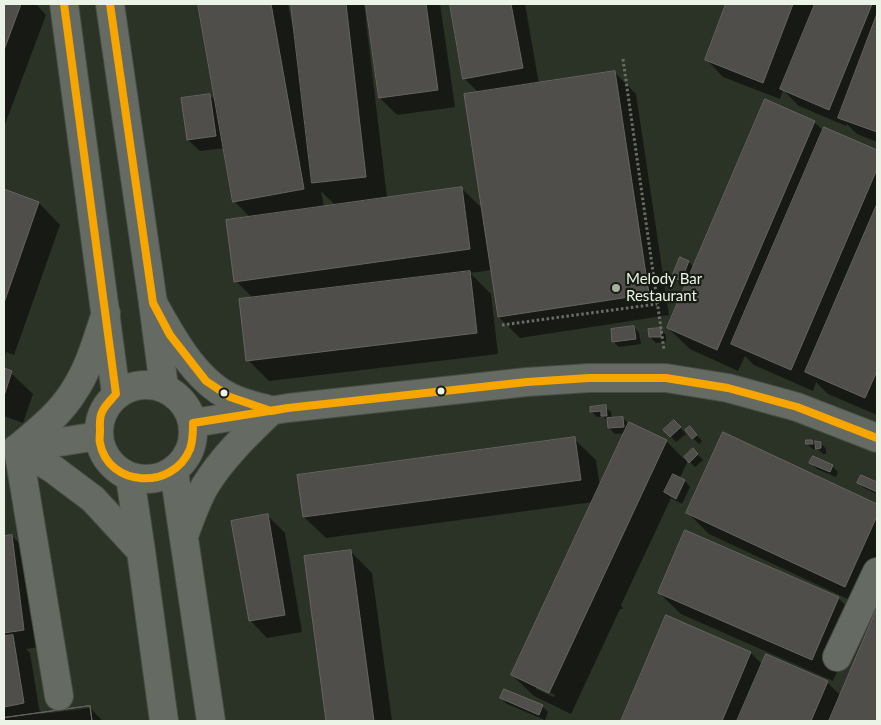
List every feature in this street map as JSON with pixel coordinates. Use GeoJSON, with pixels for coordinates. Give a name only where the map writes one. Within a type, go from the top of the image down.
{"type":"FeatureCollection","features":[{"type":"Feature","properties":{"kind":"street"},"geometry":{"type":"LineString","coordinates":[[64,4],[116,394]]}},
{"type":"Feature","properties":{"kind":"street"},"geometry":{"type":"LineString","coordinates":[[110,4],[154,303],[164,387]]}},
{"type":"Feature","properties":{"kind":"street"},"geometry":{"type":"LineString","coordinates":[[154,303],[170,335],[206,381],[230,397],[271,411]]}},
{"type":"Feature","properties":{"kind":"street"},"geometry":{"type":"LineString","coordinates":[[11,449],[54,417],[74,392],[89,362],[106,313]]}},
{"type":"Feature","properties":{"kind":"street"},"geometry":{"type":"LineString","coordinates":[[193,423],[271,411],[536,382],[589,378],[666,378],[728,388],[797,407],[877,438]]}},
{"type":"Feature","properties":{"kind":"street"},"geometry":{"type":"LineString","coordinates":[[148,384],[164,387],[182,401],[193,423],[193,441],[186,458],[174,471],[160,478],[145,480],[130,477],[114,468],[103,454],[98,436],[102,412],[116,394],[131,386],[148,384]]}},
{"type":"Feature","properties":{"kind":"street"},"geometry":{"type":"LineString","coordinates":[[184,536],[206,485],[236,445],[271,411]]}},
{"type":"Feature","properties":{"kind":"street"},"geometry":{"type":"LineString","coordinates":[[11,449],[98,436]]}},
{"type":"Feature","properties":{"kind":"street"},"geometry":{"type":"LineString","coordinates":[[11,449],[52,469],[93,499],[142,551]]}},
{"type":"Feature","properties":{"kind":"street"},"geometry":{"type":"LineString","coordinates":[[11,449],[59,696]]}},
{"type":"Feature","properties":{"kind":"street"},"geometry":{"type":"LineString","coordinates":[[174,471],[211,721]]}},
{"type":"Feature","properties":{"kind":"street"},"geometry":{"type":"LineString","coordinates":[[130,477],[142,551],[164,721]]}},
{"type":"Feature","properties":{"kind":"street"},"geometry":{"type":"LineString","coordinates":[[837,658],[877,572]]}},
{"type":"Feature","properties":{"kind":"path"},"geometry":{"type":"LineString","coordinates":[[623,59],[663,339]]}},
{"type":"Feature","properties":{"kind":"path"},"geometry":{"type":"LineString","coordinates":[[502,325],[657,304]]}},
{"type":"Feature","properties":{"kind":"building"},"geometry":{"type":"Polygon","coordinates":[[[4,4],[21,4],[4,50],[4,4]]]}},
{"type":"Feature","properties":{"kind":"building"},"geometry":{"type":"Polygon","coordinates":[[[198,4],[271,4],[304,189],[233,202],[198,4]]]}},
{"type":"Feature","properties":{"kind":"building"},"geometry":{"type":"Polygon","coordinates":[[[291,4],[346,4],[366,177],[312,183],[291,4]]]}},
{"type":"Feature","properties":{"kind":"building"},"geometry":{"type":"Polygon","coordinates":[[[366,4],[426,4],[438,90],[379,98],[366,4]]]}},
{"type":"Feature","properties":{"kind":"building"},"geometry":{"type":"Polygon","coordinates":[[[450,4],[511,4],[523,68],[463,79],[450,4]]]}},
{"type":"Feature","properties":{"kind":"building"},"geometry":{"type":"Polygon","coordinates":[[[726,4],[793,4],[763,83],[705,60],[726,4]]]}},
{"type":"Feature","properties":{"kind":"building"},"geometry":{"type":"Polygon","coordinates":[[[815,4],[872,4],[829,110],[780,89],[815,4]]]}},
{"type":"Feature","properties":{"kind":"building"},"geometry":{"type":"Polygon","coordinates":[[[877,14],[877,132],[838,118],[877,14]]]}},
{"type":"Feature","properties":{"kind":"building"},"geometry":{"type":"Polygon","coordinates":[[[615,71],[649,294],[498,317],[464,94],[615,71]]]}},
{"type":"Feature","properties":{"kind":"building"},"geometry":{"type":"Polygon","coordinates":[[[210,94],[216,136],[187,140],[181,98],[210,94]]]}},
{"type":"Feature","properties":{"kind":"building"},"geometry":{"type":"Polygon","coordinates":[[[765,99],[815,121],[717,350],[667,328],[765,99]]]}},
{"type":"Feature","properties":{"kind":"building"},"geometry":{"type":"Polygon","coordinates":[[[824,127],[877,150],[877,169],[791,370],[731,344],[824,127]]]}},
{"type":"Feature","properties":{"kind":"building"},"geometry":{"type":"Polygon","coordinates":[[[462,187],[470,249],[234,282],[226,220],[462,187]]]}},
{"type":"Feature","properties":{"kind":"building"},"geometry":{"type":"Polygon","coordinates":[[[4,189],[39,202],[4,303],[4,189]]]}},
{"type":"Feature","properties":{"kind":"building"},"geometry":{"type":"Polygon","coordinates":[[[877,204],[877,371],[865,398],[805,372],[877,204]]]}},
{"type":"Feature","properties":{"kind":"building"},"geometry":{"type":"Polygon","coordinates":[[[680,257],[689,261],[681,281],[672,277],[680,257]]]}},
{"type":"Feature","properties":{"kind":"building"},"geometry":{"type":"Polygon","coordinates":[[[470,271],[477,333],[246,361],[239,299],[470,271]]]}},
{"type":"Feature","properties":{"kind":"building"},"geometry":{"type":"Polygon","coordinates":[[[634,326],[636,339],[612,342],[611,329],[634,326]]]}},
{"type":"Feature","properties":{"kind":"building"},"geometry":{"type":"Polygon","coordinates":[[[661,328],[661,337],[649,337],[648,329],[661,328]]]}},
{"type":"Feature","properties":{"kind":"building"},"geometry":{"type":"Polygon","coordinates":[[[4,368],[12,371],[4,396],[4,368]]]}},
{"type":"Feature","properties":{"kind":"building"},"geometry":{"type":"Polygon","coordinates":[[[606,405],[607,416],[601,416],[601,411],[590,412],[590,407],[606,405]]]}},
{"type":"Feature","properties":{"kind":"building"},"geometry":{"type":"Polygon","coordinates":[[[623,417],[624,427],[608,428],[607,418],[623,417]]]}},
{"type":"Feature","properties":{"kind":"building"},"geometry":{"type":"Polygon","coordinates":[[[674,420],[681,427],[670,437],[663,430],[674,420]]]}},
{"type":"Feature","properties":{"kind":"building"},"geometry":{"type":"Polygon","coordinates":[[[629,422],[667,440],[549,693],[511,675],[629,422]]]}},
{"type":"Feature","properties":{"kind":"building"},"geometry":{"type":"Polygon","coordinates":[[[690,426],[697,435],[692,439],[685,430],[690,426]]]}},
{"type":"Feature","properties":{"kind":"building"},"geometry":{"type":"Polygon","coordinates":[[[723,432],[877,504],[877,516],[845,587],[686,513],[723,432]]]}},
{"type":"Feature","properties":{"kind":"building"},"geometry":{"type":"Polygon","coordinates":[[[575,437],[581,480],[303,517],[297,475],[575,437]]]}},
{"type":"Feature","properties":{"kind":"building"},"geometry":{"type":"Polygon","coordinates":[[[806,440],[812,440],[813,444],[806,444],[806,440]]]}},
{"type":"Feature","properties":{"kind":"building"},"geometry":{"type":"Polygon","coordinates":[[[815,441],[821,442],[821,448],[816,449],[815,441]]]}},
{"type":"Feature","properties":{"kind":"building"},"geometry":{"type":"Polygon","coordinates":[[[693,448],[698,454],[689,463],[684,457],[693,448]]]}},
{"type":"Feature","properties":{"kind":"building"},"geometry":{"type":"Polygon","coordinates":[[[813,456],[833,465],[830,472],[809,463],[813,456]]]}},
{"type":"Feature","properties":{"kind":"building"},"geometry":{"type":"Polygon","coordinates":[[[673,474],[685,480],[676,499],[664,492],[673,474]]]}},
{"type":"Feature","properties":{"kind":"building"},"geometry":{"type":"Polygon","coordinates":[[[861,475],[877,482],[877,492],[857,483],[861,475]]]}},
{"type":"Feature","properties":{"kind":"building"},"geometry":{"type":"Polygon","coordinates":[[[268,514],[285,615],[249,621],[231,521],[268,514]]]}},
{"type":"Feature","properties":{"kind":"building"},"geometry":{"type":"Polygon","coordinates":[[[685,530],[839,597],[812,660],[658,593],[685,530]]]}},
{"type":"Feature","properties":{"kind":"building"},"geometry":{"type":"Polygon","coordinates":[[[12,535],[24,630],[4,633],[4,536],[12,535]]]}},
{"type":"Feature","properties":{"kind":"building"},"geometry":{"type":"Polygon","coordinates":[[[351,550],[374,721],[326,721],[304,556],[351,550]]]}},
{"type":"Feature","properties":{"kind":"building"},"geometry":{"type":"Polygon","coordinates":[[[877,608],[877,721],[829,721],[877,608]]]}},
{"type":"Feature","properties":{"kind":"building"},"geometry":{"type":"Polygon","coordinates":[[[666,615],[751,652],[722,721],[621,721],[666,615]]]}},
{"type":"Feature","properties":{"kind":"building"},"geometry":{"type":"Polygon","coordinates":[[[13,635],[24,703],[4,707],[4,636],[13,635]]]}},
{"type":"Feature","properties":{"kind":"building"},"geometry":{"type":"Polygon","coordinates":[[[766,654],[828,681],[811,721],[737,721],[766,654]]]}},
{"type":"Feature","properties":{"kind":"building"},"geometry":{"type":"Polygon","coordinates":[[[504,689],[543,705],[539,715],[500,698],[504,689]]]}},
{"type":"Feature","properties":{"kind":"building"},"geometry":{"type":"Polygon","coordinates":[[[90,706],[92,721],[4,721],[4,718],[90,706]]]}},
{"type":"Feature","properties":{"kind":"building"},"geometry":{"type":"Polygon","coordinates":[[[90,706],[92,721],[4,721],[4,718],[90,706]]]}},
{"type":"Feature","properties":{"kind":"transit line"},"geometry":{"type":"LineString","coordinates":[[64,4],[116,394],[101,414],[100,442],[105,458],[115,468],[128,475],[142,478],[156,477],[170,472],[182,463],[190,449],[193,423],[288,408],[527,382],[589,378],[666,378],[728,388],[797,407],[877,438]]}},
{"type":"Feature","properties":{"kind":"transit line"},"geometry":{"type":"LineString","coordinates":[[110,4],[153,303],[170,335],[206,381],[230,397],[271,411],[282,409]]}},
{"type":"Feature","properties":{"kind":"place","name":"Melody Bar Restaurant"},"geometry":{"type":"Point","coordinates":[616,288]}}]}
